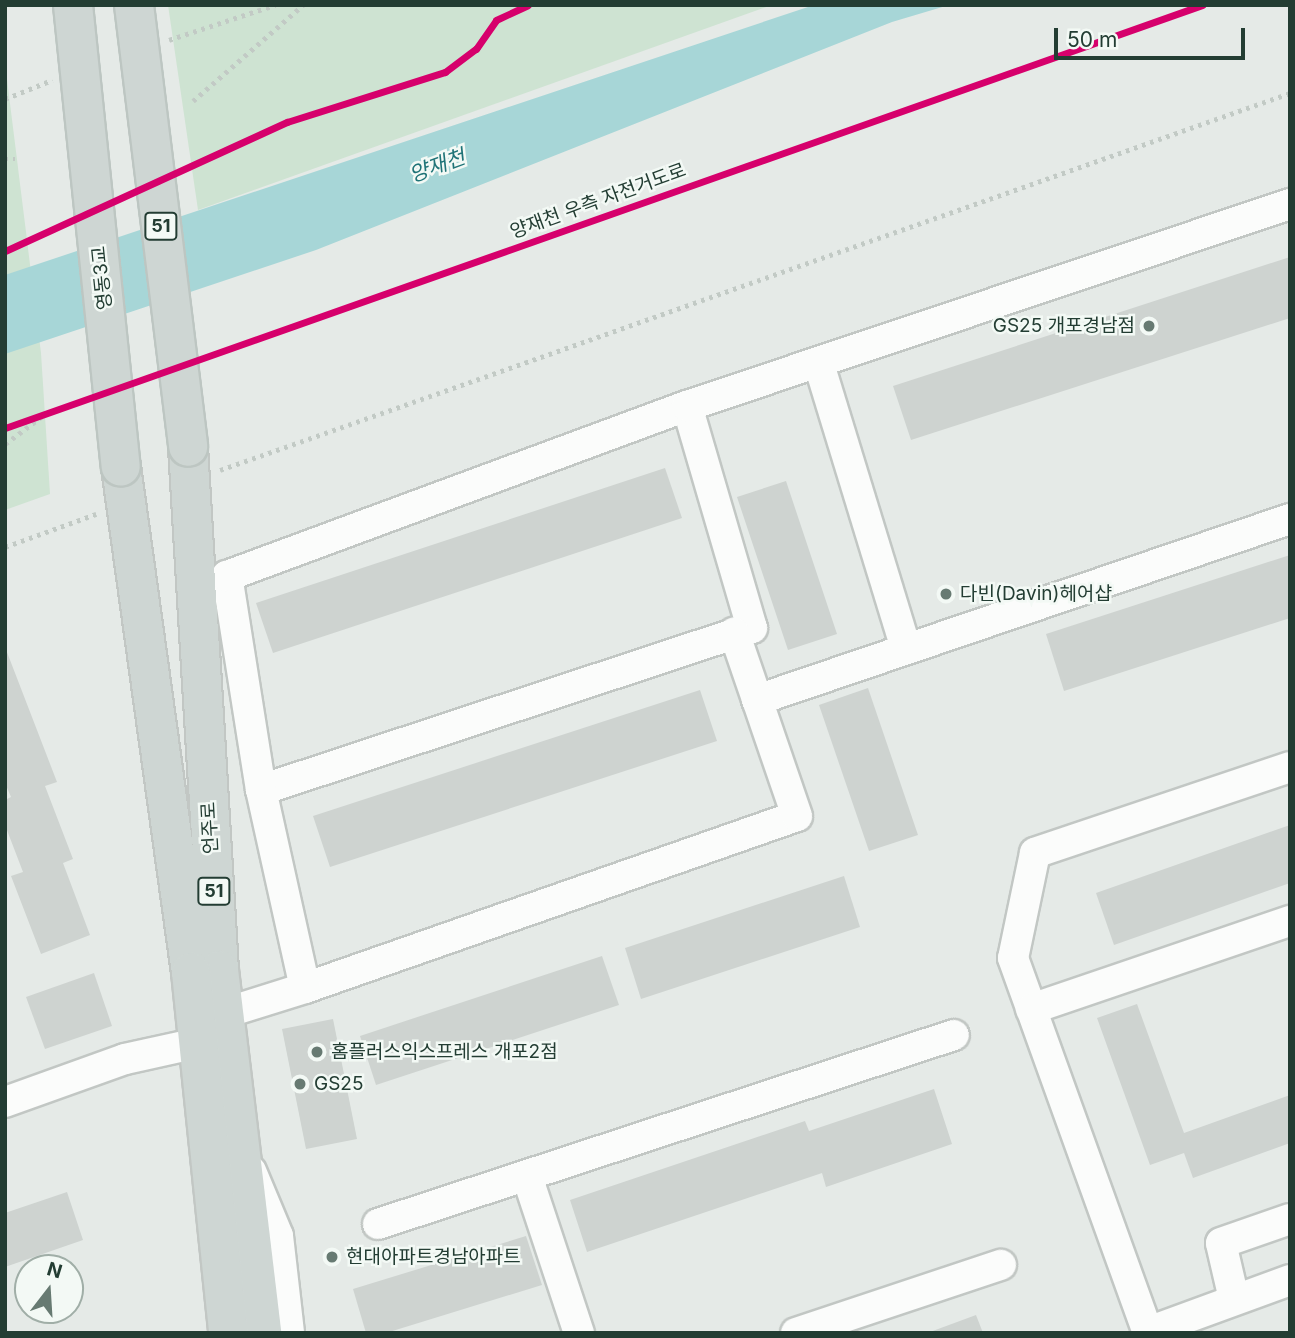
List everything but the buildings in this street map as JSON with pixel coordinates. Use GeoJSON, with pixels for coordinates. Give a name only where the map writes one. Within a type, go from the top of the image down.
{"type":"FeatureCollection","features":[{"type":"Feature","properties":{"kind":"main road","name":"영동3교"},"geometry":{"type":"LineString","coordinates":[[73,5],[124,485]]}},
{"type":"Feature","properties":{"kind":"main road","name":"51"},"geometry":{"type":"LineString","coordinates":[[134,5],[189,463]]}},
{"type":"Feature","properties":{"kind":"main road","name":"언주로"},"geometry":{"type":"LineString","coordinates":[[189,463],[225,1013],[262,1333]]}},
{"type":"Feature","properties":{"kind":"main road","name":"언주로"},"geometry":{"type":"LineString","coordinates":[[124,485],[198,1043],[228,1333]]}},
{"type":"Feature","properties":{"kind":"lane"},"geometry":{"type":"LineString","coordinates":[[305,988],[261,790],[227,576],[687,406],[819,364],[1290,204]]}},
{"type":"Feature","properties":{"kind":"lane"},"geometry":{"type":"LineString","coordinates":[[819,364],[906,649]]}},
{"type":"Feature","properties":{"kind":"lane"},"geometry":{"type":"LineString","coordinates":[[261,790],[752,628],[687,406]]}},
{"type":"Feature","properties":{"kind":"lane"},"geometry":{"type":"LineString","coordinates":[[757,700],[1290,519]]}},
{"type":"Feature","properties":{"kind":"lane"},"geometry":{"type":"LineString","coordinates":[[225,1013],[305,988],[797,816],[734,632]]}},
{"type":"Feature","properties":{"kind":"lane"},"geometry":{"type":"LineString","coordinates":[[1290,767],[1035,853],[1013,958],[1149,1332],[1290,1280]]}},
{"type":"Feature","properties":{"kind":"lane"},"geometry":{"type":"LineString","coordinates":[[1031,1009],[1290,921]]}},
{"type":"Feature","properties":{"kind":"lane"},"geometry":{"type":"LineString","coordinates":[[378,1224],[528,1179],[954,1035]]}},
{"type":"Feature","properties":{"kind":"lane"},"geometry":{"type":"LineString","coordinates":[[5,1102],[125,1059],[198,1043]]}},
{"type":"Feature","properties":{"kind":"lane"},"geometry":{"type":"LineString","coordinates":[[242,1148],[278,1237],[289,1333]]}},
{"type":"Feature","properties":{"kind":"lane"},"geometry":{"type":"LineString","coordinates":[[528,1179],[579,1333]]}},
{"type":"Feature","properties":{"kind":"lane"},"geometry":{"type":"LineString","coordinates":[[1234,1299],[1222,1243],[1290,1219]]}},
{"type":"Feature","properties":{"kind":"lane"},"geometry":{"type":"LineString","coordinates":[[796,1333],[1001,1265]]}},
{"type":"Feature","properties":{"kind":"path"},"geometry":{"type":"LineString","coordinates":[[157,44],[275,5]]}},
{"type":"Feature","properties":{"kind":"path"},"geometry":{"type":"LineString","coordinates":[[193,101],[303,5]]}},
{"type":"Feature","properties":{"kind":"path"},"geometry":{"type":"LineString","coordinates":[[5,99],[54,79]]}},
{"type":"Feature","properties":{"kind":"path"},"geometry":{"type":"LineString","coordinates":[[189,463],[1290,93]]}},
{"type":"Feature","properties":{"kind":"path"},"geometry":{"type":"LineString","coordinates":[[5,159],[15,159]]}},
{"type":"Feature","properties":{"kind":"path"},"geometry":{"type":"LineString","coordinates":[[15,425],[58,410]]}},
{"type":"Feature","properties":{"kind":"path"},"geometry":{"type":"LineString","coordinates":[[5,444],[45,414]]}},
{"type":"Feature","properties":{"kind":"path"},"geometry":{"type":"LineString","coordinates":[[5,547],[124,485]]}},
{"type":"Feature","properties":{"kind":"green space"},"geometry":{"type":"Polygon","coordinates":[[[168,5],[772,5],[198,210],[168,5]]]}},
{"type":"Feature","properties":{"kind":"green space"},"geometry":{"type":"Polygon","coordinates":[[[5,63],[41,353],[50,494],[5,510],[5,63]]]}},
{"type":"Feature","properties":{"kind":"water","name":"양재천"},"geometry":{"type":"Polygon","coordinates":[[[814,5],[949,5],[892,22],[316,250],[5,354],[5,275],[814,5]]]}},
{"type":"Feature","properties":{"kind":"cycle path"},"geometry":{"type":"LineString","coordinates":[[5,251],[287,122],[445,72],[476,49],[496,20],[528,5]]}},
{"type":"Feature","properties":{"kind":"cycle path","name":"양재천 우측 자전거도로"},"geometry":{"type":"LineString","coordinates":[[5,428],[1202,5]]}},
{"type":"Feature","properties":{"kind":"place","name":"GS25 개포경남점"},"geometry":{"type":"Point","coordinates":[1149,326]}},
{"type":"Feature","properties":{"kind":"place","name":"다빈(Davin)헤어샵"},"geometry":{"type":"Point","coordinates":[946,594]}},
{"type":"Feature","properties":{"kind":"place","name":"홈플러스익스프레스 개포2점"},"geometry":{"type":"Point","coordinates":[317,1052]}},
{"type":"Feature","properties":{"kind":"place","name":"GS25"},"geometry":{"type":"Point","coordinates":[300,1084]}},
{"type":"Feature","properties":{"kind":"place","name":"현대아파트경남아파트"},"geometry":{"type":"Point","coordinates":[332,1257]}}]}
